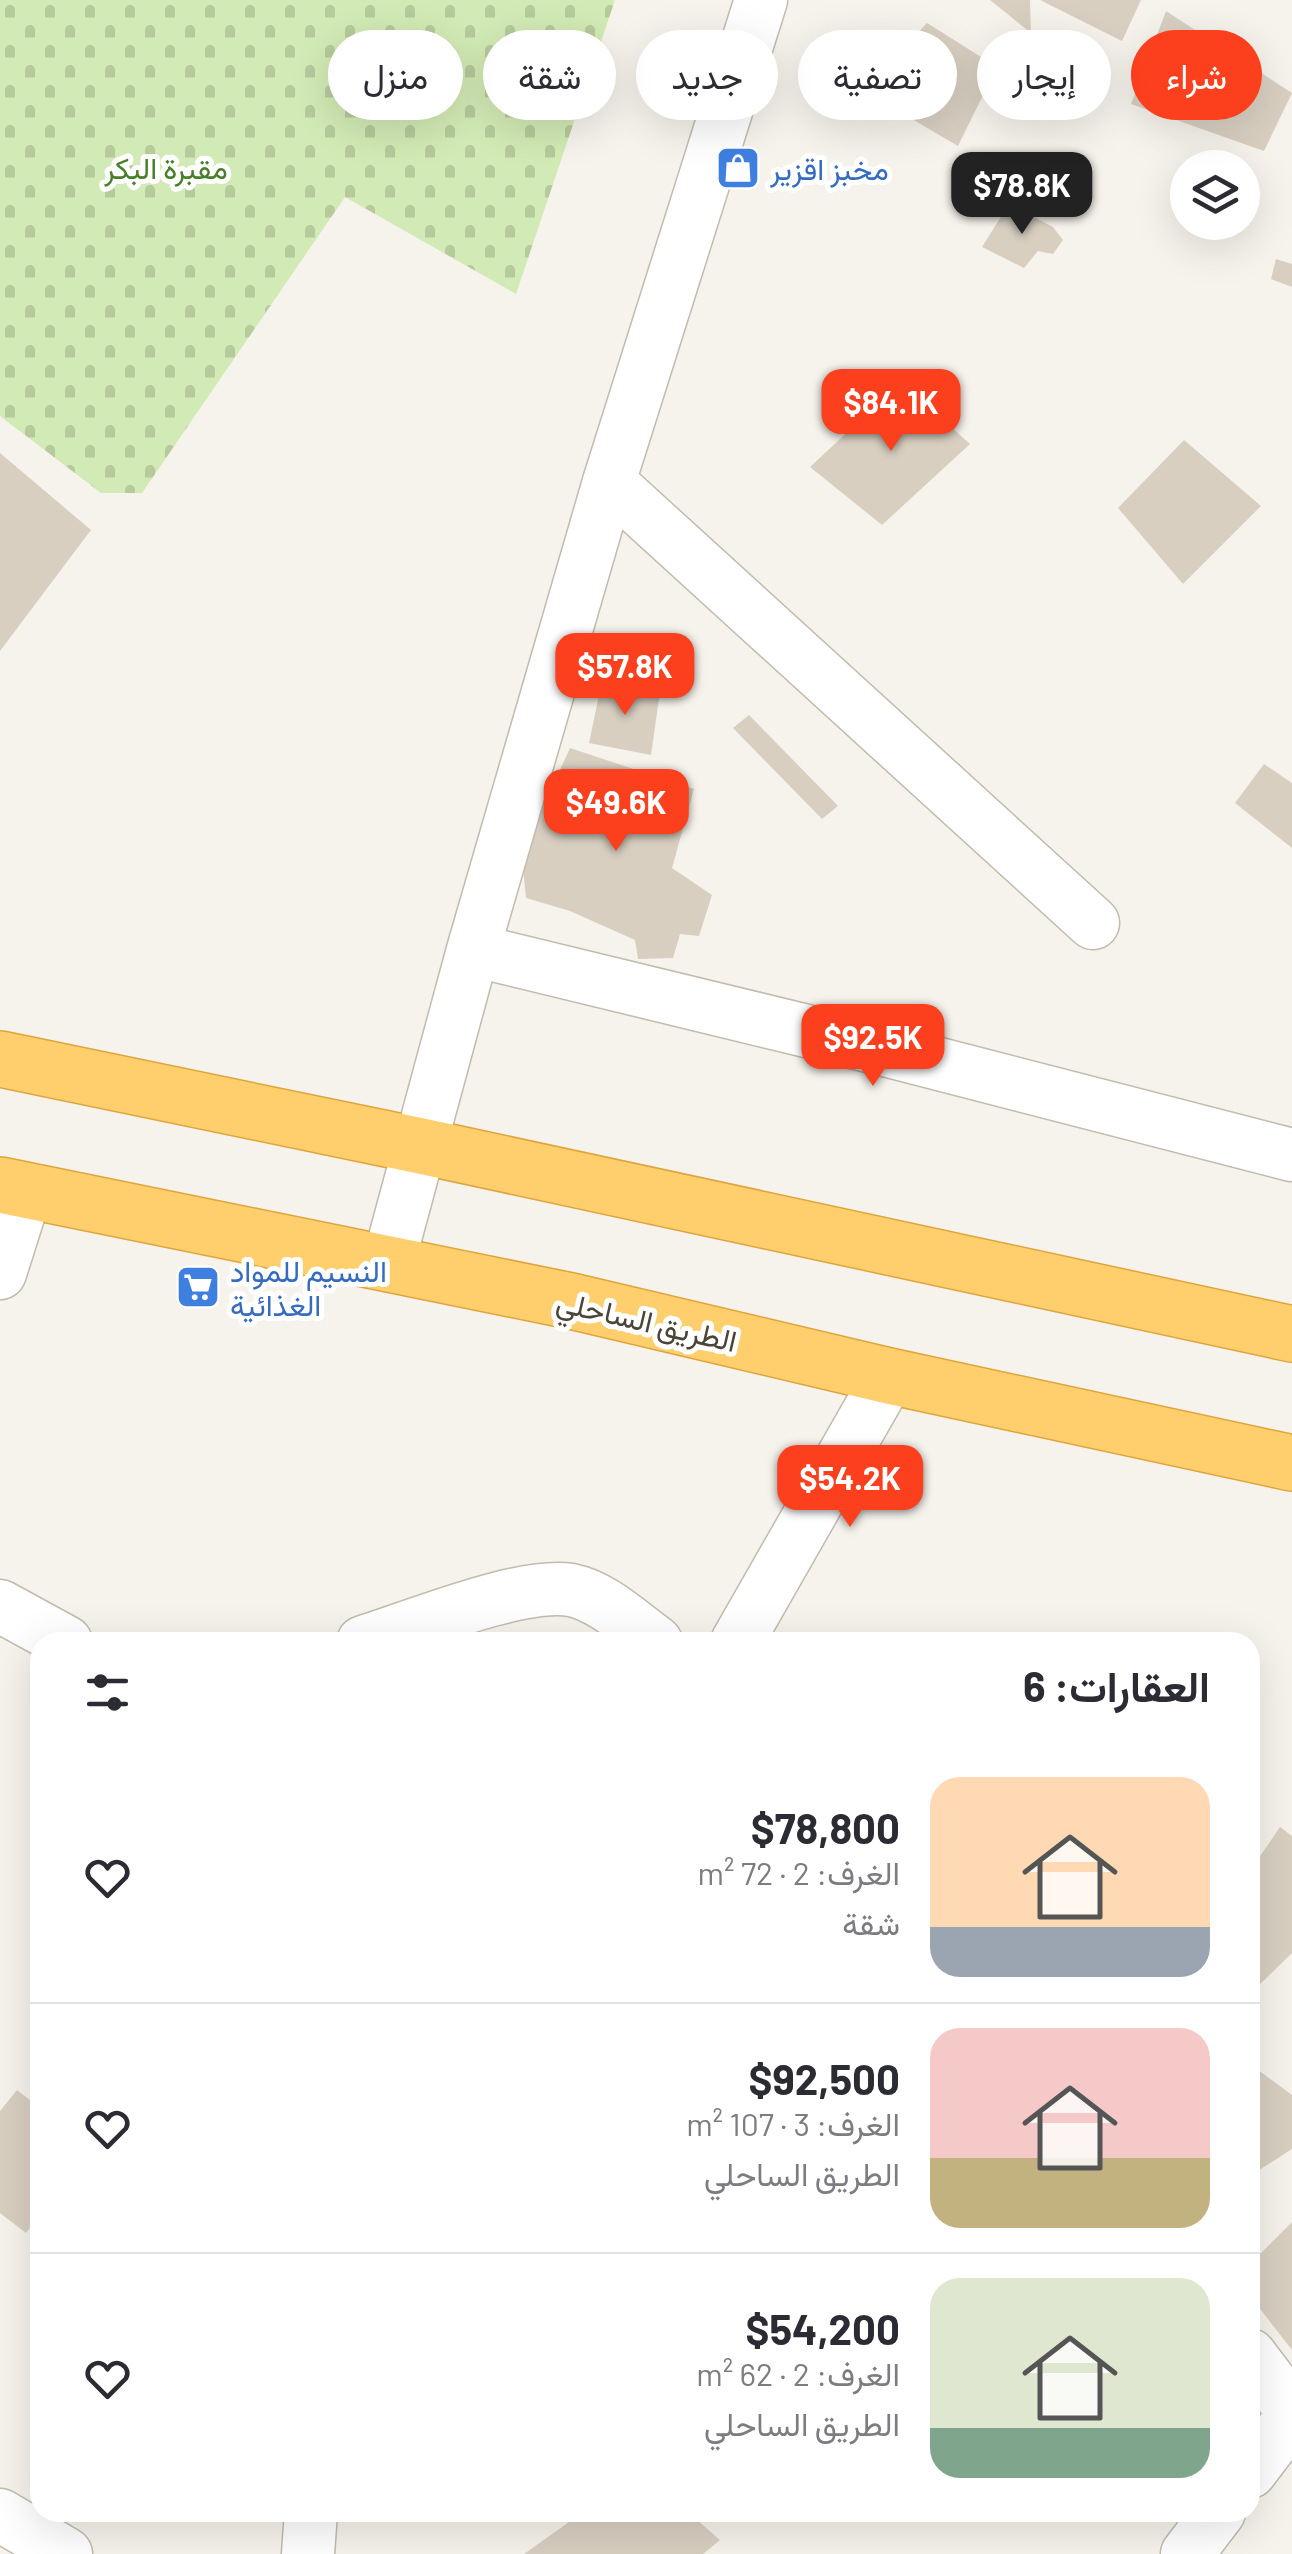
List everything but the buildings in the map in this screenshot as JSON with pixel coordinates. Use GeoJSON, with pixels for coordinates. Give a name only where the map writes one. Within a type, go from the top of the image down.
{"type":"FeatureCollection","features":[{"type":"Feature","properties":{"kind":"highway"},"geometry":{"type":"LineString","coordinates":[[0,1059],[1292,1334]]}},
{"type":"Feature","properties":{"kind":"highway","name":"الطريق الساحلي"},"geometry":{"type":"LineString","coordinates":[[13,1188],[571,1301],[889,1376],[1292,1464]]}},
{"type":"Feature","properties":{"kind":"street"},"geometry":{"type":"LineString","coordinates":[[388,1264],[473,950],[609,482],[761,0]]}},
{"type":"Feature","properties":{"kind":"street"},"geometry":{"type":"LineString","coordinates":[[609,482],[1093,923]]}},
{"type":"Feature","properties":{"kind":"street"},"geometry":{"type":"LineString","coordinates":[[473,950],[1292,1154]]}},
{"type":"Feature","properties":{"kind":"street"},"geometry":{"type":"LineString","coordinates":[[0,1273],[13,1188]]}},
{"type":"Feature","properties":{"kind":"street"},"geometry":{"type":"LineString","coordinates":[[743,1632],[889,1376]]}},
{"type":"Feature","properties":{"kind":"street"},"geometry":{"type":"LineString","coordinates":[[394,1632],[512,1594],[541,1589],[574,1590],[606,1606],[642,1632]]}},
{"type":"Feature","properties":{"kind":"street"},"geometry":{"type":"LineString","coordinates":[[0,1606],[48,1632]]}},
{"type":"Feature","properties":{"kind":"street"},"geometry":{"type":"LineString","coordinates":[[1260,2369],[1292,2414],[1260,2458]]}},
{"type":"Feature","properties":{"kind":"street"},"geometry":{"type":"LineString","coordinates":[[0,2516],[66,2554]]}},
{"type":"Feature","properties":{"kind":"street"},"geometry":{"type":"LineString","coordinates":[[308,2554],[310,2522]]}},
{"type":"Feature","properties":{"kind":"street"},"geometry":{"type":"LineString","coordinates":[[1187,2554],[1211,2522]]}},
{"type":"Feature","properties":{"kind":"green space","name":"مقبرة البكر"},"geometry":{"type":"Polygon","coordinates":[[[0,0],[615,0],[605,30],[483,30],[483,120],[575,120],[516,294],[345,197],[142,493],[101,493],[0,416],[0,0]]]}},
{"type":"Feature","properties":{"kind":"place","name":"مخبز اقزير"},"geometry":{"type":"Point","coordinates":[738,168]}},
{"type":"Feature","properties":{"kind":"place","name":"النسيم للمواد الغذائية"},"geometry":{"type":"Point","coordinates":[198,1287]}}]}
